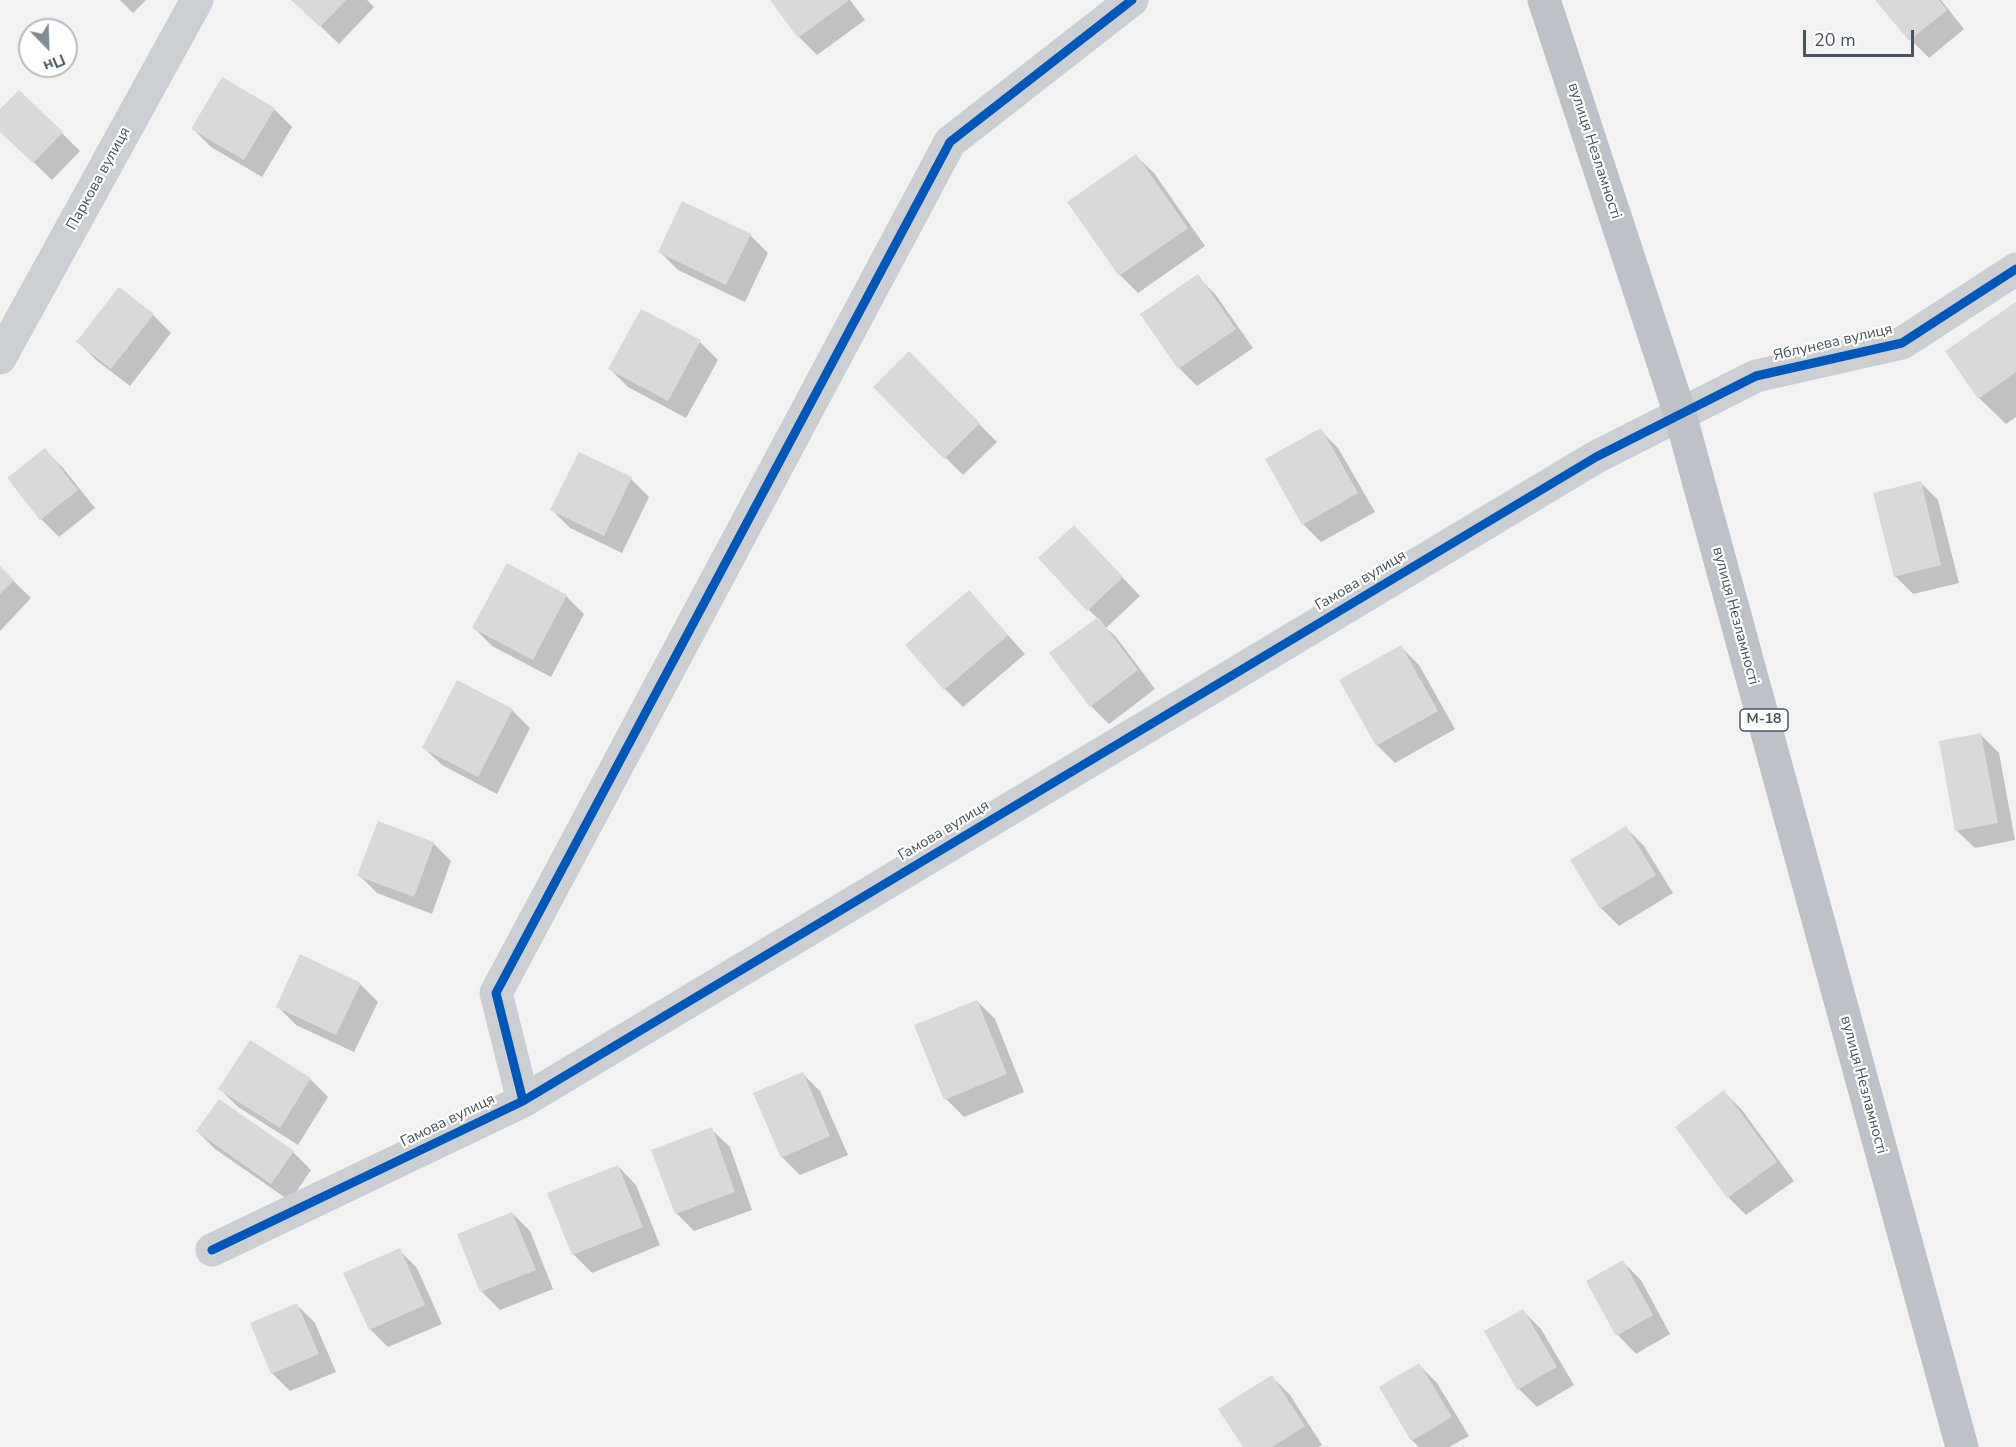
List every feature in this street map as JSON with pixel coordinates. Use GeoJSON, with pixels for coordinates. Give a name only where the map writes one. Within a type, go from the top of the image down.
{"type":"FeatureCollection","features":[{"type":"Feature","properties":{"kind":"highway","name":"вулиця Незламності"},"geometry":{"type":"LineString","coordinates":[[1546,1],[1680,414],[1962,1447]]}},
{"type":"Feature","properties":{"kind":"street","name":"Паркова вулиця"},"geometry":{"type":"LineString","coordinates":[[0,358],[197,0]]}},
{"type":"Feature","properties":{"kind":"street"},"geometry":{"type":"LineString","coordinates":[[523,1101],[496,993],[950,142],[1131,0]]}},
{"type":"Feature","properties":{"kind":"street","name":"Яблунева вулиця"},"geometry":{"type":"LineString","coordinates":[[1680,414],[1756,376],[1902,343],[2016,269]]}},
{"type":"Feature","properties":{"kind":"street","name":"Гамова вулиця"},"geometry":{"type":"LineString","coordinates":[[212,1250],[523,1101],[1596,458],[1680,414]]}},
{"type":"Feature","properties":{"kind":"building"},"geometry":{"type":"Polygon","coordinates":[[[291,0],[346,0],[320,27],[291,0]]]}},
{"type":"Feature","properties":{"kind":"building"},"geometry":{"type":"Polygon","coordinates":[[[770,0],[847,0],[848,1],[798,38],[770,0]]]}},
{"type":"Feature","properties":{"kind":"building"},"geometry":{"type":"Polygon","coordinates":[[[1875,0],[1939,0],[1947,10],[1909,41],[1875,0]]]}},
{"type":"Feature","properties":{"kind":"building"},"geometry":{"type":"Polygon","coordinates":[[[222,77],[275,108],[244,160],[191,129],[222,77]]]}},
{"type":"Feature","properties":{"kind":"building"},"geometry":{"type":"Polygon","coordinates":[[[19,90],[63,132],[33,163],[0,132],[0,109],[19,90]]]}},
{"type":"Feature","properties":{"kind":"building"},"geometry":{"type":"Polygon","coordinates":[[[1136,154],[1188,228],[1119,276],[1067,202],[1136,154]]]}},
{"type":"Feature","properties":{"kind":"building"},"geometry":{"type":"Polygon","coordinates":[[[682,201],[751,234],[726,285],[658,252],[682,201]]]}},
{"type":"Feature","properties":{"kind":"building"},"geometry":{"type":"Polygon","coordinates":[[[1198,274],[1236,329],[1178,369],[1140,314],[1198,274]]]}},
{"type":"Feature","properties":{"kind":"building"},"geometry":{"type":"Polygon","coordinates":[[[119,287],[154,314],[111,369],[76,342],[119,287]]]}},
{"type":"Feature","properties":{"kind":"building"},"geometry":{"type":"Polygon","coordinates":[[[2016,302],[2016,372],[1978,399],[1945,351],[2016,302]]]}},
{"type":"Feature","properties":{"kind":"building"},"geometry":{"type":"Polygon","coordinates":[[[641,309],[701,340],[668,401],[608,369],[641,309]]]}},
{"type":"Feature","properties":{"kind":"building"},"geometry":{"type":"Polygon","coordinates":[[[909,351],[980,423],[944,459],[873,387],[909,351]]]}},
{"type":"Feature","properties":{"kind":"building"},"geometry":{"type":"Polygon","coordinates":[[[1321,428],[1358,493],[1302,525],[1265,459],[1321,428]]]}},
{"type":"Feature","properties":{"kind":"building"},"geometry":{"type":"Polygon","coordinates":[[[45,448],[78,490],[40,520],[7,478],[45,448]]]}},
{"type":"Feature","properties":{"kind":"building"},"geometry":{"type":"Polygon","coordinates":[[[579,452],[632,477],[604,536],[550,510],[579,452]]]}},
{"type":"Feature","properties":{"kind":"building"},"geometry":{"type":"Polygon","coordinates":[[[1921,481],[1941,565],[1894,577],[1873,493],[1921,481]]]}},
{"type":"Feature","properties":{"kind":"building"},"geometry":{"type":"Polygon","coordinates":[[[1074,525],[1123,577],[1087,611],[1038,558],[1074,525]]]}},
{"type":"Feature","properties":{"kind":"building"},"geometry":{"type":"Polygon","coordinates":[[[507,563],[567,595],[533,660],[472,628],[507,563]]]}},
{"type":"Feature","properties":{"kind":"building"},"geometry":{"type":"Polygon","coordinates":[[[0,566],[14,580],[0,594],[0,566]]]}},
{"type":"Feature","properties":{"kind":"building"},"geometry":{"type":"Polygon","coordinates":[[[969,590],[1008,635],[944,690],[905,645],[969,590]]]}},
{"type":"Feature","properties":{"kind":"building"},"geometry":{"type":"Polygon","coordinates":[[[1098,617],[1138,670],[1090,707],[1049,653],[1098,617]]]}},
{"type":"Feature","properties":{"kind":"building"},"geometry":{"type":"Polygon","coordinates":[[[1401,645],[1438,711],[1376,746],[1339,680],[1401,645]]]}},
{"type":"Feature","properties":{"kind":"building"},"geometry":{"type":"Polygon","coordinates":[[[457,680],[513,709],[478,777],[422,748],[457,680]]]}},
{"type":"Feature","properties":{"kind":"building"},"geometry":{"type":"Polygon","coordinates":[[[1981,733],[1998,823],[1955,831],[1939,741],[1981,733]]]}},
{"type":"Feature","properties":{"kind":"building"},"geometry":{"type":"Polygon","coordinates":[[[378,821],[434,842],[414,897],[357,876],[378,821]]]}},
{"type":"Feature","properties":{"kind":"building"},"geometry":{"type":"Polygon","coordinates":[[[1626,826],[1656,875],[1600,909],[1570,860],[1626,826]]]}},
{"type":"Feature","properties":{"kind":"building"},"geometry":{"type":"Polygon","coordinates":[[[300,954],[361,983],[336,1035],[276,1007],[300,954]]]}},
{"type":"Feature","properties":{"kind":"building"},"geometry":{"type":"Polygon","coordinates":[[[977,1000],[1007,1074],[944,1100],[914,1025],[977,1000]]]}},
{"type":"Feature","properties":{"kind":"building"},"geometry":{"type":"Polygon","coordinates":[[[250,1040],[311,1078],[280,1128],[218,1089],[250,1040]]]}},
{"type":"Feature","properties":{"kind":"building"},"geometry":{"type":"Polygon","coordinates":[[[803,1072],[830,1136],[781,1158],[753,1093],[803,1072]]]}},
{"type":"Feature","properties":{"kind":"building"},"geometry":{"type":"Polygon","coordinates":[[[1724,1090],[1777,1162],[1727,1198],[1675,1127],[1724,1090]]]}},
{"type":"Feature","properties":{"kind":"building"},"geometry":{"type":"Polygon","coordinates":[[[219,1099],[294,1151],[271,1184],[196,1131],[219,1099]]]}},
{"type":"Feature","properties":{"kind":"building"},"geometry":{"type":"Polygon","coordinates":[[[712,1127],[735,1192],[675,1214],[651,1150],[712,1127]]]}},
{"type":"Feature","properties":{"kind":"building"},"geometry":{"type":"Polygon","coordinates":[[[618,1165],[643,1227],[572,1255],[547,1193],[618,1165]]]}},
{"type":"Feature","properties":{"kind":"building"},"geometry":{"type":"Polygon","coordinates":[[[512,1212],[536,1270],[480,1292],[457,1234],[512,1212]]]}},
{"type":"Feature","properties":{"kind":"building"},"geometry":{"type":"Polygon","coordinates":[[[400,1248],[425,1305],[369,1330],[343,1273],[400,1248]]]}},
{"type":"Feature","properties":{"kind":"building"},"geometry":{"type":"Polygon","coordinates":[[[1623,1260],[1653,1315],[1616,1336],[1586,1281],[1623,1260]]]}},
{"type":"Feature","properties":{"kind":"building"},"geometry":{"type":"Polygon","coordinates":[[[297,1303],[319,1354],[271,1374],[250,1323],[297,1303]]]}},
{"type":"Feature","properties":{"kind":"building"},"geometry":{"type":"Polygon","coordinates":[[[1523,1309],[1557,1367],[1517,1390],[1484,1331],[1523,1309]]]}},
{"type":"Feature","properties":{"kind":"building"},"geometry":{"type":"Polygon","coordinates":[[[1419,1363],[1452,1417],[1411,1441],[1379,1387],[1419,1363]]]}},
{"type":"Feature","properties":{"kind":"building"},"geometry":{"type":"Polygon","coordinates":[[[1272,1375],[1305,1426],[1272,1447],[1243,1447],[1218,1409],[1272,1375]]]}},
{"type":"Feature","properties":{"kind":"cycle path"},"geometry":{"type":"LineString","coordinates":[[523,1101],[496,993],[950,142],[1132,0]]}},
{"type":"Feature","properties":{"kind":"cycle path"},"geometry":{"type":"LineString","coordinates":[[212,1250],[523,1101],[1596,457],[1756,376],[1902,343],[2016,269]]}}]}
